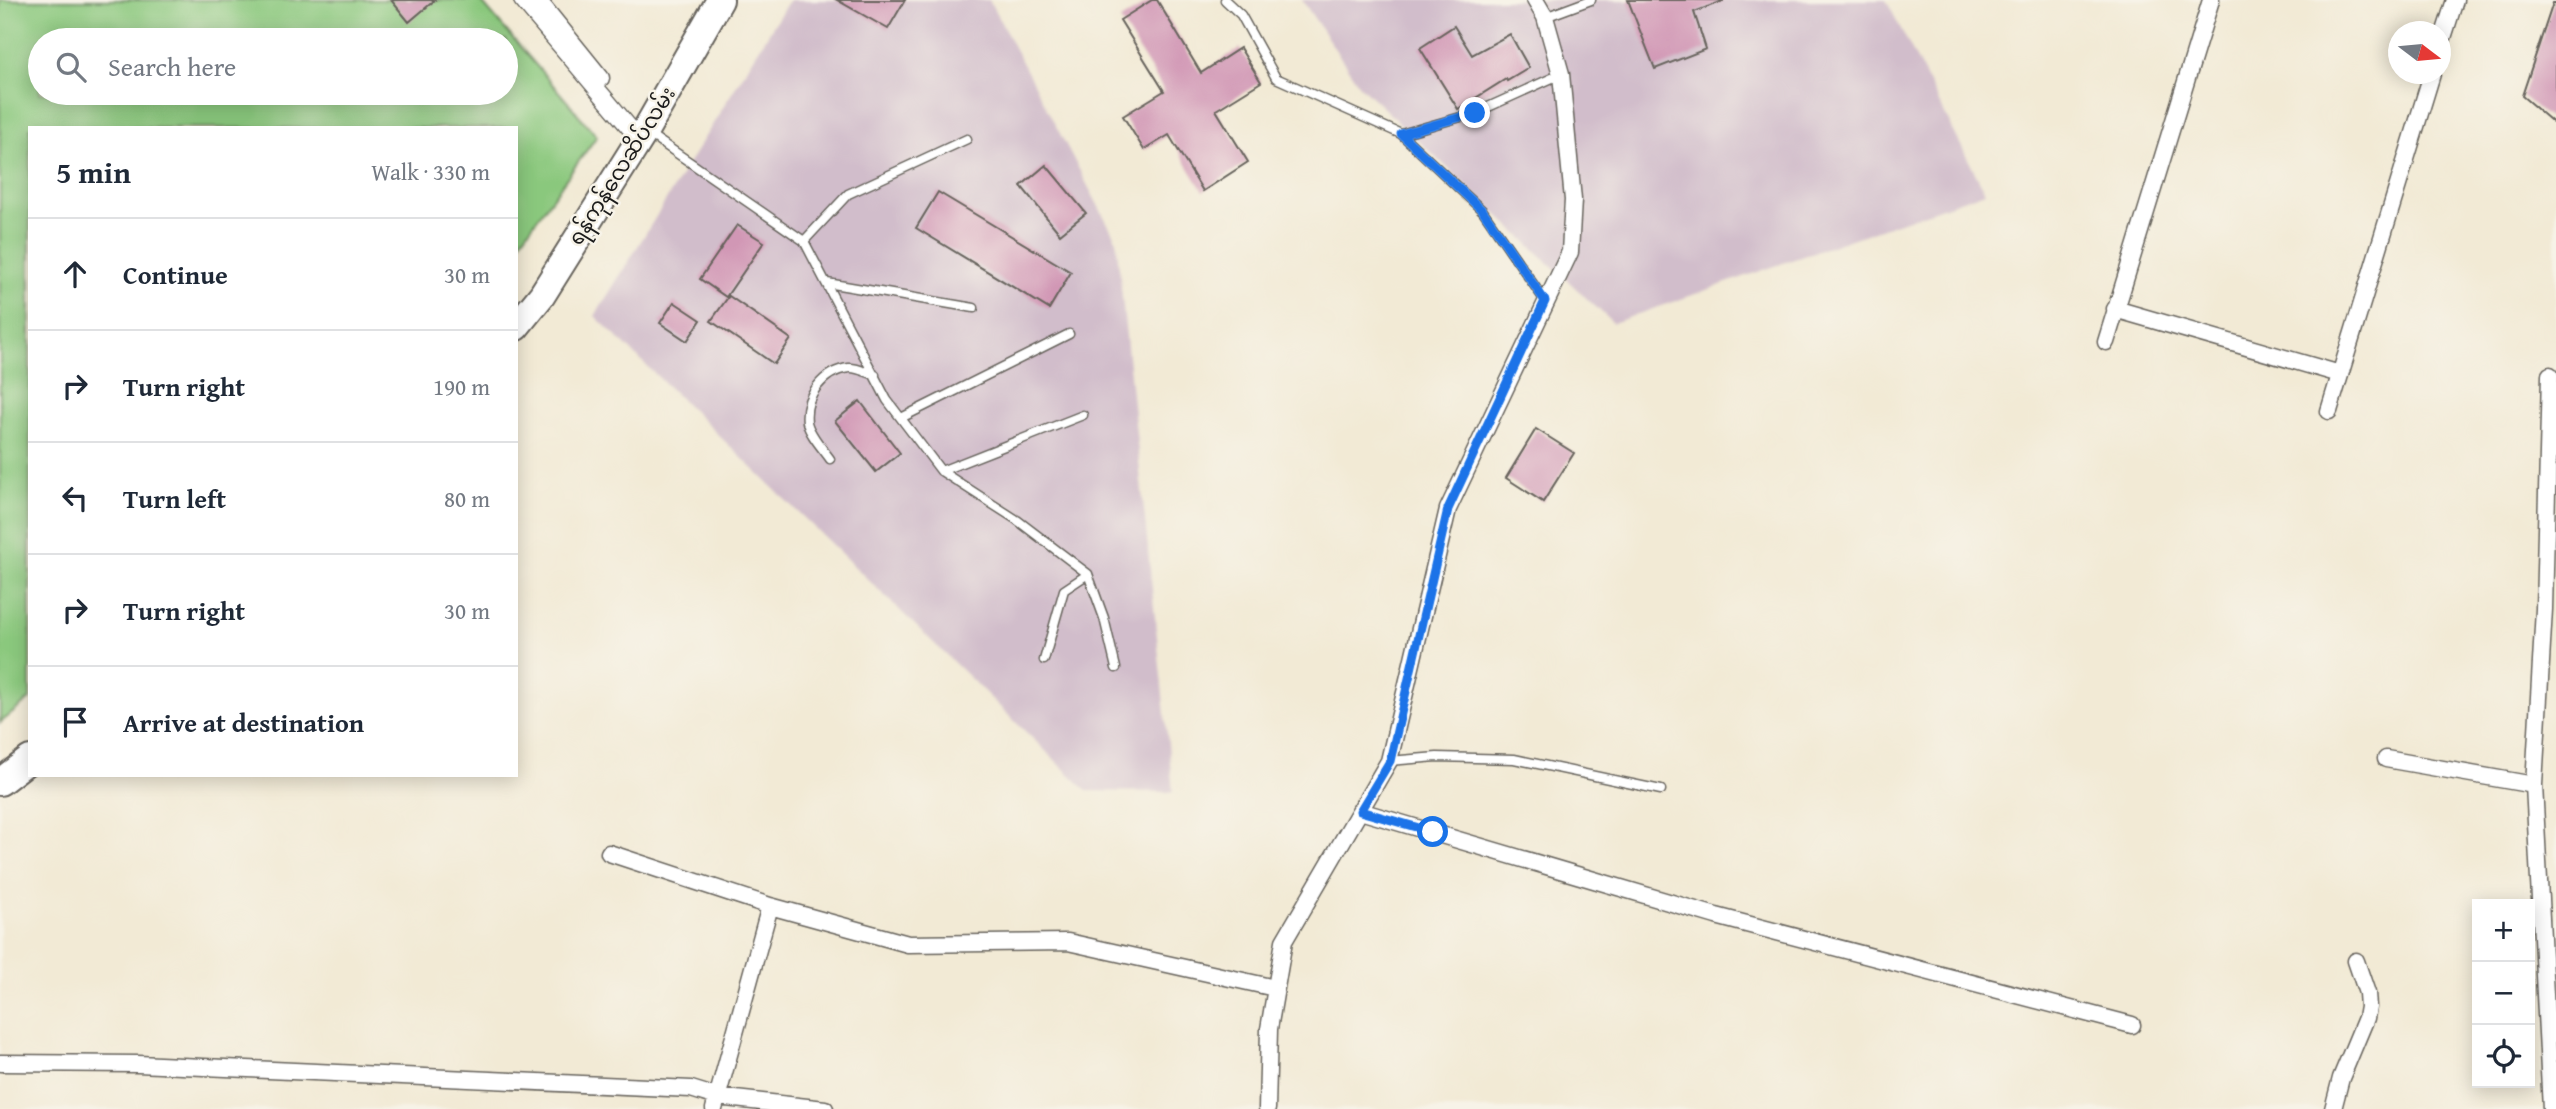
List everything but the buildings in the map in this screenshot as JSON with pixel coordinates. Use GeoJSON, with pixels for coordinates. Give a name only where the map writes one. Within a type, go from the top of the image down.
{"type":"FeatureCollection","features":[{"type":"Feature","properties":{"kind":"main road","name":"ရန်ကုန်လေဆိပ်လမ်း"},"geometry":{"type":"LineString","coordinates":[[518,325],[542,295],[642,135],[720,0]]}},
{"type":"Feature","properties":{"kind":"main road"},"geometry":{"type":"LineString","coordinates":[[0,782],[28,760]]}},
{"type":"Feature","properties":{"kind":"street"},"geometry":{"type":"LineString","coordinates":[[522,0],[642,135]]}},
{"type":"Feature","properties":{"kind":"street"},"geometry":{"type":"LineString","coordinates":[[538,0],[642,135]]}},
{"type":"Feature","properties":{"kind":"street"},"geometry":{"type":"LineString","coordinates":[[1266,1109],[1269,1029],[1284,941],[1390,761],[1448,509],[1570,252],[1573,200],[1561,75],[1545,17],[1535,0]]}},
{"type":"Feature","properties":{"kind":"street"},"geometry":{"type":"LineString","coordinates":[[2106,342],[2211,0]]}},
{"type":"Feature","properties":{"kind":"street"},"geometry":{"type":"LineString","coordinates":[[2449,21],[2455,0]]}},
{"type":"Feature","properties":{"kind":"street"},"geometry":{"type":"LineString","coordinates":[[2329,411],[2429,84]]}},
{"type":"Feature","properties":{"kind":"street"},"geometry":{"type":"LineString","coordinates":[[2115,309],[2340,374]]}},
{"type":"Feature","properties":{"kind":"street"},"geometry":{"type":"LineString","coordinates":[[2550,375],[2550,606],[2534,785],[2551,1109]]}},
{"type":"Feature","properties":{"kind":"street"},"geometry":{"type":"LineString","coordinates":[[2386,759],[2534,785]]}},
{"type":"Feature","properties":{"kind":"street"},"geometry":{"type":"LineString","coordinates":[[1360,811],[1716,916],[2132,1025]]}},
{"type":"Feature","properties":{"kind":"street"},"geometry":{"type":"LineString","coordinates":[[609,853],[770,906],[908,944],[1068,942],[1275,988]]}},
{"type":"Feature","properties":{"kind":"street"},"geometry":{"type":"LineString","coordinates":[[715,1103],[770,906]]}},
{"type":"Feature","properties":{"kind":"street"},"geometry":{"type":"LineString","coordinates":[[2333,1109],[2341,1078],[2367,1018],[2367,993],[2356,961]]}},
{"type":"Feature","properties":{"kind":"street"},"geometry":{"type":"LineString","coordinates":[[0,1063],[138,1064],[691,1089],[715,1103],[825,1109]]}},
{"type":"Feature","properties":{"kind":"lane"},"geometry":{"type":"LineString","coordinates":[[1225,0],[1241,15],[1276,78],[1401,134],[1483,211],[1545,301]]}},
{"type":"Feature","properties":{"kind":"lane"},"geometry":{"type":"LineString","coordinates":[[1545,17],[1591,0]]}},
{"type":"Feature","properties":{"kind":"lane"},"geometry":{"type":"LineString","coordinates":[[1401,134],[1475,113],[1561,75]]}},
{"type":"Feature","properties":{"kind":"lane"},"geometry":{"type":"LineString","coordinates":[[642,135],[804,241],[887,400],[941,471],[1017,520],[1088,574],[1104,618],[1116,668]]}},
{"type":"Feature","properties":{"kind":"lane"},"geometry":{"type":"LineString","coordinates":[[804,241],[848,194],[967,139]]}},
{"type":"Feature","properties":{"kind":"lane"},"geometry":{"type":"LineString","coordinates":[[827,283],[974,308]]}},
{"type":"Feature","properties":{"kind":"lane"},"geometry":{"type":"LineString","coordinates":[[901,418],[1069,334]]}},
{"type":"Feature","properties":{"kind":"lane"},"geometry":{"type":"LineString","coordinates":[[830,459],[807,424],[808,404],[813,389],[832,373],[852,367],[875,375]]}},
{"type":"Feature","properties":{"kind":"lane"},"geometry":{"type":"LineString","coordinates":[[941,471],[1083,415]]}},
{"type":"Feature","properties":{"kind":"lane"},"geometry":{"type":"LineString","coordinates":[[1044,660],[1064,590],[1088,574]]}},
{"type":"Feature","properties":{"kind":"lane"},"geometry":{"type":"LineString","coordinates":[[1390,761],[1437,757],[1514,759],[1661,790]]}},
{"type":"Feature","properties":{"kind":"shaded area"},"geometry":{"type":"Polygon","coordinates":[[[789,0],[989,0],[1116,239],[1173,792],[1087,791],[595,316],[789,0]]]}},
{"type":"Feature","properties":{"kind":"shaded area"},"geometry":{"type":"Polygon","coordinates":[[[1302,0],[1886,0],[1985,192],[1613,323],[1359,85],[1302,0]]]}},
{"type":"Feature","properties":{"kind":"green space"},"geometry":{"type":"Polygon","coordinates":[[[0,0],[480,0],[504,28],[28,28],[28,105],[518,105],[518,44],[597,136],[518,245],[518,126],[28,126],[28,701],[0,723],[0,0]]]}},
{"type":"Feature","properties":{"kind":"route"},"geometry":{"type":"LineString","coordinates":[[1433,832],[1360,811],[1390,761],[1448,509],[1545,301],[1483,211],[1401,134],[1475,113]]}}]}
